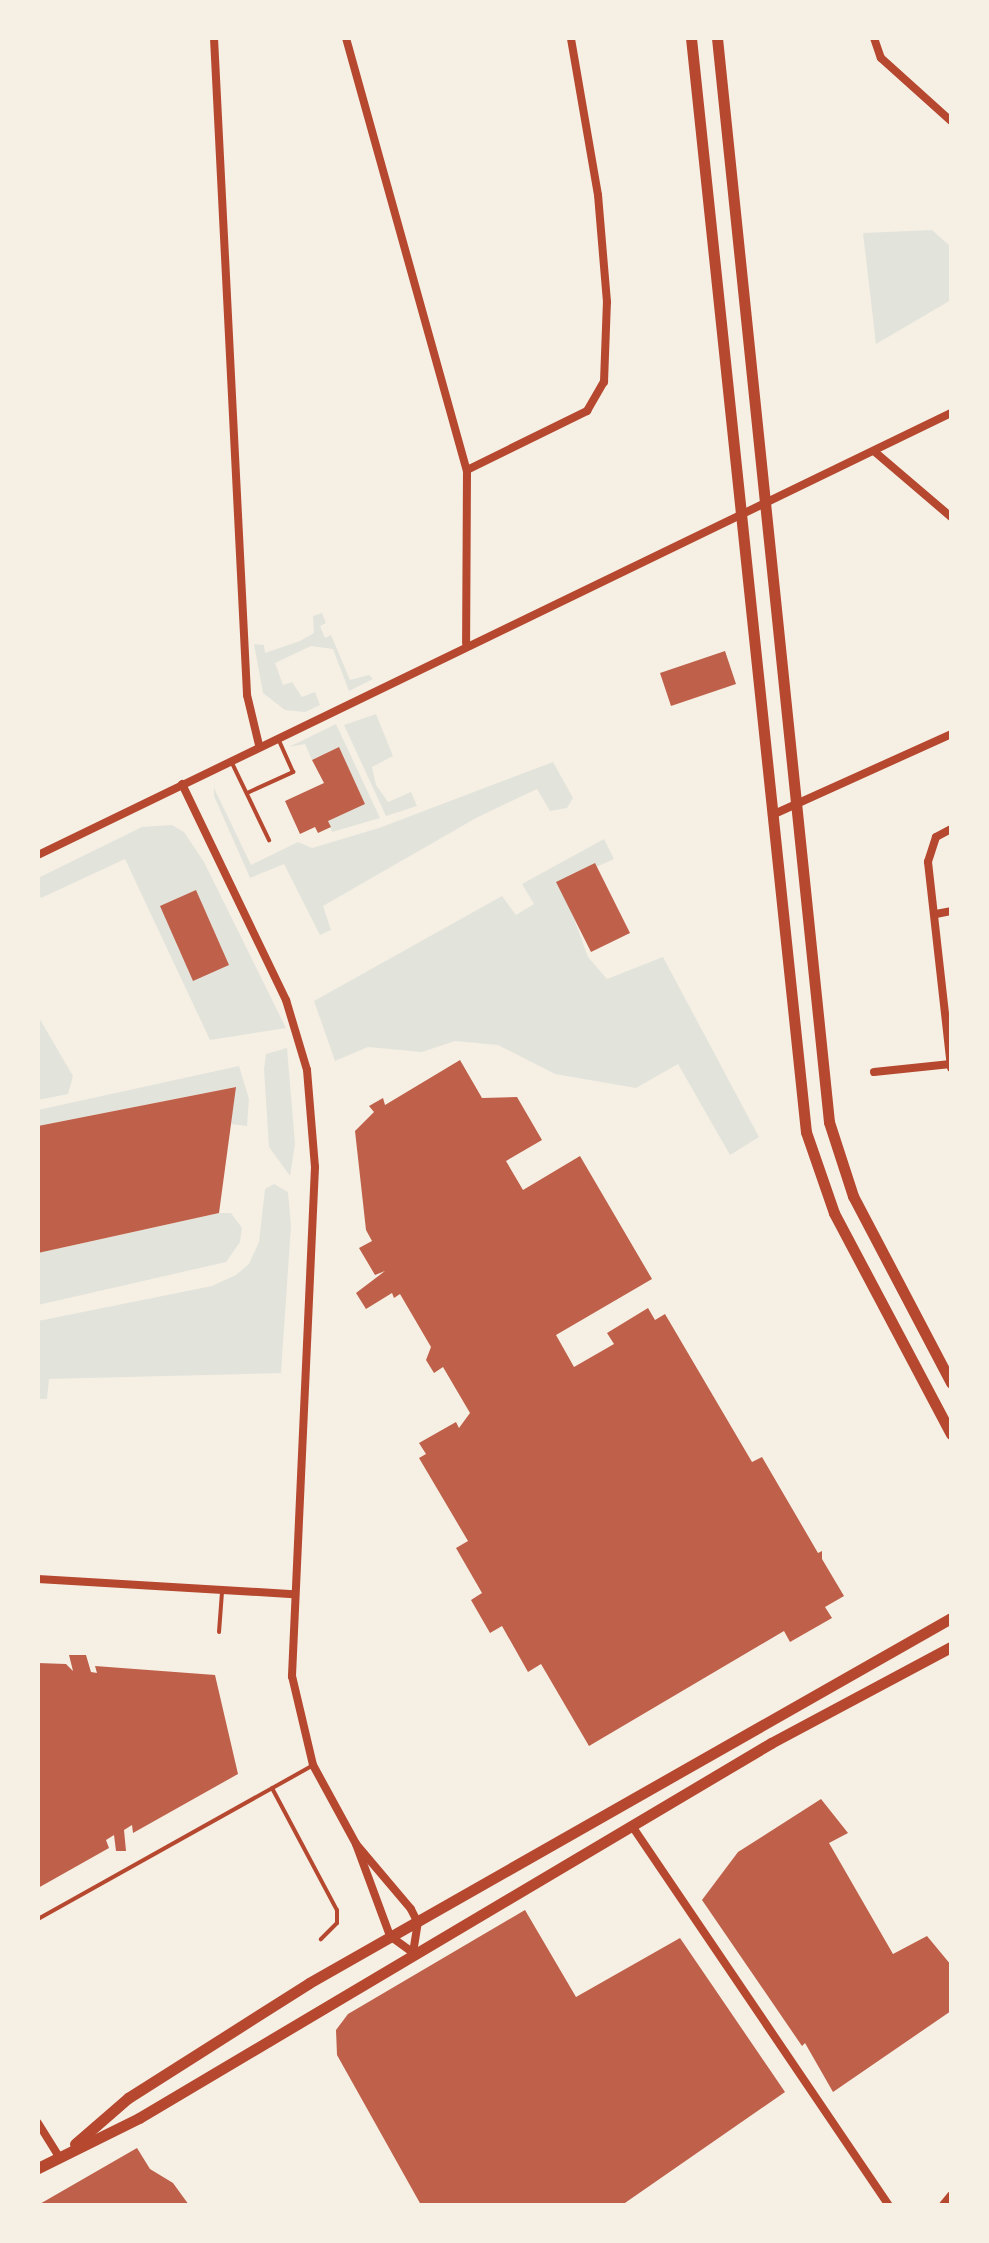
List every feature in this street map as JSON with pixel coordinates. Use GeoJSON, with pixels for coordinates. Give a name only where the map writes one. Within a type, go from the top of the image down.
{"type":"FeatureCollection","features":[{"type":"Feature","properties":{"kind":"street"},"geometry":{"type":"LineString","coordinates":[[214,38],[247,695],[259,745]]}},
{"type":"Feature","properties":{"kind":"street"},"geometry":{"type":"LineString","coordinates":[[346,38],[467,470],[466,643]]}},
{"type":"Feature","properties":{"kind":"street"},"geometry":{"type":"LineString","coordinates":[[467,470],[587,411],[604,382],[607,302],[598,195],[571,38]]}},
{"type":"Feature","properties":{"kind":"street"},"geometry":{"type":"LineString","coordinates":[[691,38],[772,815],[811,1150],[834,1213],[951,1434]]}},
{"type":"Feature","properties":{"kind":"street"},"geometry":{"type":"LineString","coordinates":[[717,38],[834,1144],[863,1217],[951,1383]]}},
{"type":"Feature","properties":{"kind":"street"},"geometry":{"type":"LineString","coordinates":[[874,38],[881,58],[951,121]]}},
{"type":"Feature","properties":{"kind":"street"},"geometry":{"type":"LineString","coordinates":[[38,855],[466,643],[741,517],[951,413]]}},
{"type":"Feature","properties":{"kind":"street"},"geometry":{"type":"LineString","coordinates":[[875,452],[951,517]]}},
{"type":"Feature","properties":{"kind":"street"},"geometry":{"type":"LineString","coordinates":[[772,815],[951,734]]}},
{"type":"Feature","properties":{"kind":"street"},"geometry":{"type":"LineString","coordinates":[[182,784],[286,1000],[307,1070],[315,1167],[292,1676],[313,1765],[356,1844],[390,1936],[413,1953]]}},
{"type":"Feature","properties":{"kind":"street"},"geometry":{"type":"LineString","coordinates":[[874,1072],[951,1066],[931,846],[951,829]]}},
{"type":"Feature","properties":{"kind":"street"},"geometry":{"type":"LineString","coordinates":[[936,914],[951,911]]}},
{"type":"Feature","properties":{"kind":"street"},"geometry":{"type":"LineString","coordinates":[[38,1579],[294,1594]]}},
{"type":"Feature","properties":{"kind":"street"},"geometry":{"type":"LineString","coordinates":[[59,2156],[128,2098],[390,1936],[418,1923],[951,1618]]}},
{"type":"Feature","properties":{"kind":"street"},"geometry":{"type":"LineString","coordinates":[[38,2168],[139,2118],[413,1953],[951,1647]]}},
{"type":"Feature","properties":{"kind":"street"},"geometry":{"type":"LineString","coordinates":[[632,1826],[889,2205]]}},
{"type":"Feature","properties":{"kind":"street"},"geometry":{"type":"LineString","coordinates":[[356,1844],[418,1923],[413,1953]]}},
{"type":"Feature","properties":{"kind":"street"},"geometry":{"type":"LineString","coordinates":[[38,2123],[59,2156]]}},
{"type":"Feature","properties":{"kind":"street"},"geometry":{"type":"LineString","coordinates":[[943,2205],[951,2195]]}},
{"type":"Feature","properties":{"kind":"lane"},"geometry":{"type":"LineString","coordinates":[[246,793],[293,772],[277,736]]}},
{"type":"Feature","properties":{"kind":"lane"},"geometry":{"type":"LineString","coordinates":[[230,759],[269,840]]}},
{"type":"Feature","properties":{"kind":"lane"},"geometry":{"type":"LineString","coordinates":[[219,1632],[222,1590]]}},
{"type":"Feature","properties":{"kind":"lane"},"geometry":{"type":"LineString","coordinates":[[38,1919],[313,1765]]}},
{"type":"Feature","properties":{"kind":"lane"},"geometry":{"type":"LineString","coordinates":[[272,1788],[337,1910],[337,1923],[321,1939]]}},
{"type":"Feature","properties":{"kind":"shaded area"},"geometry":{"type":"Polygon","coordinates":[[[932,230],[951,247],[951,300],[876,344],[863,233],[932,230]]]}},
{"type":"Feature","properties":{"kind":"shaded area"},"geometry":{"type":"Polygon","coordinates":[[[322,613],[326,623],[320,626],[325,638],[331,635],[350,680],[369,675],[373,679],[349,691],[333,649],[311,646],[275,663],[283,685],[292,682],[302,697],[315,692],[320,705],[305,712],[285,710],[263,693],[254,644],[264,645],[265,653],[300,641],[314,633],[313,616],[322,613]]]}},
{"type":"Feature","properties":{"kind":"shaded area"},"geometry":{"type":"Polygon","coordinates":[[[376,714],[393,756],[372,767],[376,785],[388,802],[411,792],[417,806],[386,816],[344,725],[376,714]]]}},
{"type":"Feature","properties":{"kind":"shaded area"},"geometry":{"type":"Polygon","coordinates":[[[336,724],[380,818],[332,832],[328,821],[338,748],[312,760],[305,744],[289,747],[336,724]]]}},
{"type":"Feature","properties":{"kind":"shaded area"},"geometry":{"type":"Polygon","coordinates":[[[553,762],[573,798],[567,808],[550,811],[537,789],[476,818],[323,906],[331,930],[320,935],[284,864],[250,878],[214,796],[214,788],[251,865],[298,842],[312,848],[379,828],[553,762]]]}},
{"type":"Feature","properties":{"kind":"shaded area"},"geometry":{"type":"Polygon","coordinates":[[[172,825],[184,832],[204,862],[286,1028],[210,1040],[125,859],[41,898],[38,893],[38,878],[142,827],[172,825]]]}},
{"type":"Feature","properties":{"kind":"shaded area"},"geometry":{"type":"Polygon","coordinates":[[[604,839],[614,859],[561,883],[588,957],[607,979],[663,957],[759,1137],[730,1155],[678,1064],[636,1088],[555,1074],[498,1045],[455,1041],[422,1052],[368,1047],[335,1061],[314,1001],[502,896],[516,915],[534,904],[522,884],[604,839]]]}},
{"type":"Feature","properties":{"kind":"shaded area"},"geometry":{"type":"Polygon","coordinates":[[[38,1016],[73,1076],[68,1094],[38,1100],[38,1016]]]}},
{"type":"Feature","properties":{"kind":"shaded area"},"geometry":{"type":"Polygon","coordinates":[[[287,1048],[295,1144],[290,1176],[269,1147],[264,1069],[266,1054],[287,1048]]]}},
{"type":"Feature","properties":{"kind":"shaded area"},"geometry":{"type":"Polygon","coordinates":[[[239,1066],[249,1099],[247,1126],[231,1124],[235,1087],[38,1126],[38,1110],[239,1066]]]}},
{"type":"Feature","properties":{"kind":"shaded area"},"geometry":{"type":"Polygon","coordinates":[[[274,1184],[288,1192],[291,1226],[281,1373],[49,1379],[47,1399],[38,1399],[38,1321],[212,1286],[236,1275],[249,1264],[259,1242],[265,1189],[274,1184]]]}},
{"type":"Feature","properties":{"kind":"shaded area"},"geometry":{"type":"Polygon","coordinates":[[[219,1213],[231,1213],[242,1228],[240,1242],[226,1262],[38,1305],[38,1253],[219,1213]]]}},
{"type":"Feature","properties":{"kind":"building"},"geometry":{"type":"Polygon","coordinates":[[[725,651],[736,684],[671,706],[660,673],[725,651]]]}},
{"type":"Feature","properties":{"kind":"building"},"geometry":{"type":"Polygon","coordinates":[[[339,747],[365,804],[328,821],[331,827],[318,833],[315,827],[300,834],[285,801],[324,783],[312,760],[339,747]]]}},
{"type":"Feature","properties":{"kind":"building"},"geometry":{"type":"Polygon","coordinates":[[[595,863],[630,933],[591,952],[556,882],[595,863]]]}},
{"type":"Feature","properties":{"kind":"building"},"geometry":{"type":"Polygon","coordinates":[[[196,890],[229,965],[193,981],[160,906],[196,890]]]}},
{"type":"Feature","properties":{"kind":"building"},"geometry":{"type":"Polygon","coordinates":[[[460,1060],[482,1098],[517,1097],[542,1140],[506,1161],[523,1190],[580,1156],[652,1279],[556,1335],[574,1367],[614,1344],[607,1333],[648,1308],[655,1320],[665,1314],[752,1462],[762,1457],[818,1553],[822,1551],[822,1559],[844,1596],[825,1607],[832,1618],[790,1642],[784,1631],[589,1746],[541,1664],[528,1672],[502,1626],[490,1633],[471,1600],[482,1593],[456,1548],[468,1541],[419,1458],[426,1454],[419,1443],[456,1422],[459,1428],[470,1413],[443,1367],[434,1373],[426,1360],[431,1347],[400,1294],[394,1298],[392,1293],[366,1309],[356,1293],[385,1271],[375,1275],[359,1248],[372,1241],[366,1230],[355,1131],[374,1112],[369,1106],[383,1098],[385,1105],[460,1060]]]}},
{"type":"Feature","properties":{"kind":"building"},"geometry":{"type":"Polygon","coordinates":[[[236,1087],[219,1213],[38,1253],[38,1126],[236,1087]]]}},
{"type":"Feature","properties":{"kind":"building"},"geometry":{"type":"Polygon","coordinates":[[[69,1655],[86,1655],[91,1672],[97,1673],[95,1666],[215,1675],[238,1774],[133,1833],[132,1825],[124,1830],[126,1851],[116,1851],[114,1835],[106,1840],[109,1848],[38,1888],[38,1663],[66,1664],[73,1671],[69,1655]]]}},
{"type":"Feature","properties":{"kind":"building"},"geometry":{"type":"Polygon","coordinates":[[[821,1799],[848,1833],[829,1843],[893,1954],[927,1936],[951,1965],[951,2011],[833,2092],[805,2043],[802,2046],[702,1900],[738,1852],[821,1799]]]}},
{"type":"Feature","properties":{"kind":"building"},"geometry":{"type":"Polygon","coordinates":[[[525,1910],[576,1997],[680,1938],[785,2092],[622,2205],[421,2205],[337,2055],[336,2030],[348,2014],[525,1910]]]}},
{"type":"Feature","properties":{"kind":"building"},"geometry":{"type":"Polygon","coordinates":[[[137,2148],[150,2169],[173,2183],[189,2205],[38,2205],[137,2148]]]}}]}
